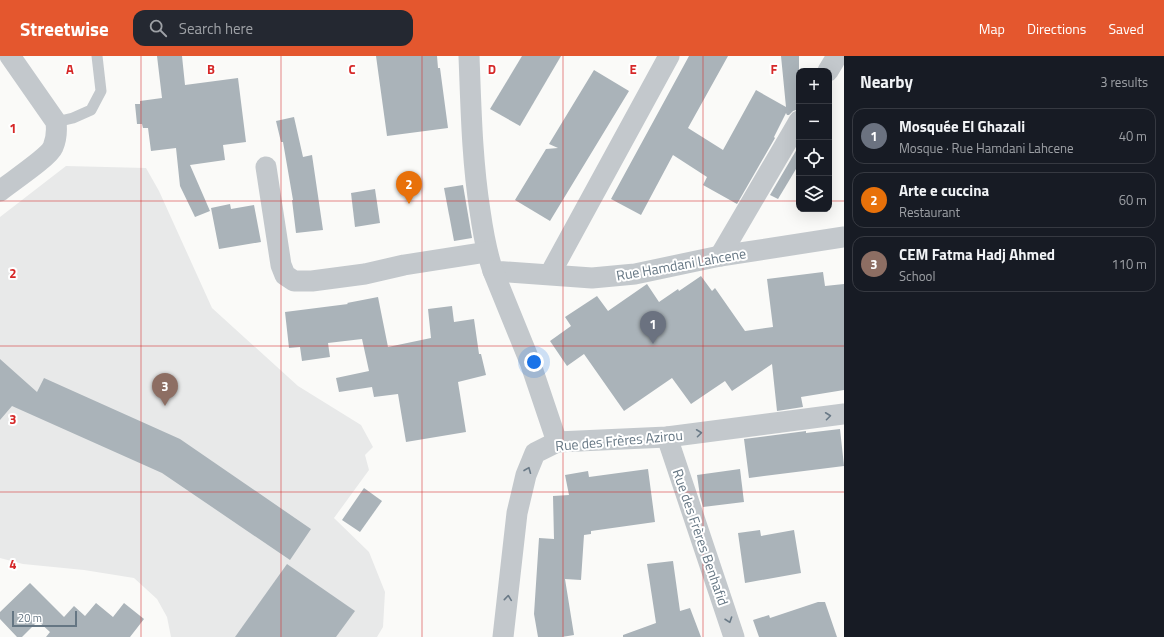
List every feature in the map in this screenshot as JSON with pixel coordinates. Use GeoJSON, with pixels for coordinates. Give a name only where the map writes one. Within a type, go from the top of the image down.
{"type":"FeatureCollection","features":[{"type":"Feature","properties":{"kind":"street"},"geometry":{"type":"LineString","coordinates":[[0,190],[53,148],[58,134],[56,122],[10,56]]}},
{"type":"Feature","properties":{"kind":"street"},"geometry":{"type":"LineString","coordinates":[[469,56],[471,134],[476,186],[490,261],[530,362],[557,442]]}},
{"type":"Feature","properties":{"kind":"street"},"geometry":{"type":"LineString","coordinates":[[550,274],[669,56]]}},
{"type":"Feature","properties":{"kind":"street"},"geometry":{"type":"LineString","coordinates":[[830,68],[837,56]]}},
{"type":"Feature","properties":{"kind":"street"},"geometry":{"type":"LineString","coordinates":[[720,256],[796,126]]}},
{"type":"Feature","properties":{"kind":"street","name":"Rue Hamdani Lahcene"},"geometry":{"type":"LineString","coordinates":[[266,167],[281,265],[285,275],[294,281],[312,281],[364,274],[404,265],[490,261],[550,274],[592,278],[635,274],[720,256],[844,237]]}},
{"type":"Feature","properties":{"kind":"street","name":"Rue des Frères Azirou"},"geometry":{"type":"LineString","coordinates":[[504,637],[517,513],[526,475],[535,453],[557,442],[667,437],[844,414]]}},
{"type":"Feature","properties":{"kind":"street","name":"Rue des Frères Benhafid"},"geometry":{"type":"LineString","coordinates":[[667,437],[734,637]]}},
{"type":"Feature","properties":{"kind":"lane"},"geometry":{"type":"LineString","coordinates":[[56,122],[73,118],[91,110],[101,91],[97,56]]}},
{"type":"Feature","properties":{"kind":"shaded area"},"geometry":{"type":"Polygon","coordinates":[[[66,166],[146,168],[159,191],[212,308],[298,386],[361,425],[373,447],[365,455],[369,470],[334,518],[369,552],[385,592],[383,627],[377,637],[171,637],[167,617],[157,599],[134,578],[84,570],[23,564],[0,558],[0,217],[66,166]]]}},
{"type":"Feature","properties":{"kind":"building"},"geometry":{"type":"Polygon","coordinates":[[[157,56],[182,56],[185,85],[238,78],[246,142],[223,145],[225,160],[190,165],[210,211],[195,217],[180,186],[176,148],[151,151],[148,128],[143,128],[142,124],[137,124],[135,104],[140,104],[140,101],[162,98],[157,56]]]}},
{"type":"Feature","properties":{"kind":"building"},"geometry":{"type":"Polygon","coordinates":[[[376,56],[437,56],[448,128],[387,136],[376,56]]]}},
{"type":"Feature","properties":{"kind":"building"},"geometry":{"type":"Polygon","coordinates":[[[522,56],[561,56],[520,126],[490,109],[522,56]]]}},
{"type":"Feature","properties":{"kind":"building"},"geometry":{"type":"Polygon","coordinates":[[[689,56],[728,56],[688,128],[723,150],[756,90],[786,107],[781,56],[799,56],[799,68],[796,68],[796,110],[789,115],[786,113],[774,137],[775,138],[737,204],[703,185],[707,177],[673,155],[641,215],[611,199],[689,56]]]}},
{"type":"Feature","properties":{"kind":"building"},"geometry":{"type":"Polygon","coordinates":[[[594,70],[629,91],[550,221],[515,200],[546,149],[558,148],[549,144],[594,70]]]}},
{"type":"Feature","properties":{"kind":"building"},"geometry":{"type":"Polygon","coordinates":[[[294,117],[303,157],[312,155],[323,230],[296,233],[293,200],[283,142],[281,142],[276,121],[294,117]]]}},
{"type":"Feature","properties":{"kind":"building"},"geometry":{"type":"Polygon","coordinates":[[[796,151],[796,169],[778,199],[770,195],[796,151]]]}},
{"type":"Feature","properties":{"kind":"building"},"geometry":{"type":"Polygon","coordinates":[[[463,185],[472,238],[454,241],[444,188],[463,185]]]}},
{"type":"Feature","properties":{"kind":"building"},"geometry":{"type":"Polygon","coordinates":[[[375,189],[380,223],[355,227],[351,193],[375,189]]]}},
{"type":"Feature","properties":{"kind":"building"},"geometry":{"type":"Polygon","coordinates":[[[230,204],[231,209],[254,205],[261,242],[219,249],[211,208],[230,204]]]}},
{"type":"Feature","properties":{"kind":"building"},"geometry":{"type":"Polygon","coordinates":[[[823,272],[825,286],[844,284],[844,390],[801,397],[803,407],[777,411],[772,364],[732,391],[725,381],[691,404],[672,378],[624,411],[584,354],[567,366],[550,341],[571,326],[565,317],[597,296],[608,311],[647,284],[659,302],[701,276],[712,291],[715,288],[745,331],[773,327],[767,279],[823,272]]]}},
{"type":"Feature","properties":{"kind":"building"},"geometry":{"type":"Polygon","coordinates":[[[378,297],[388,347],[431,338],[428,309],[452,306],[454,322],[474,319],[479,354],[481,354],[486,375],[458,382],[466,432],[406,442],[398,394],[374,397],[372,387],[339,392],[336,378],[369,371],[362,339],[328,343],[330,357],[302,361],[300,347],[289,348],[285,312],[348,304],[347,303],[378,297]]]}},
{"type":"Feature","properties":{"kind":"building"},"geometry":{"type":"Polygon","coordinates":[[[0,359],[37,392],[44,378],[180,439],[311,529],[290,560],[162,473],[12,406],[0,420],[0,359]]]}},
{"type":"Feature","properties":{"kind":"building"},"geometry":{"type":"Polygon","coordinates":[[[840,429],[844,466],[749,478],[744,439],[806,431],[806,433],[840,429]]]}},
{"type":"Feature","properties":{"kind":"building"},"geometry":{"type":"Polygon","coordinates":[[[648,469],[655,522],[591,531],[591,534],[584,535],[581,580],[565,579],[574,635],[562,637],[538,637],[534,614],[539,538],[554,539],[553,496],[569,495],[565,475],[588,471],[589,477],[648,469]]]}},
{"type":"Feature","properties":{"kind":"building"},"geometry":{"type":"Polygon","coordinates":[[[740,469],[744,502],[703,507],[697,475],[740,469]]]}},
{"type":"Feature","properties":{"kind":"building"},"geometry":{"type":"Polygon","coordinates":[[[364,488],[382,501],[360,532],[342,520],[364,488]]]}},
{"type":"Feature","properties":{"kind":"building"},"geometry":{"type":"Polygon","coordinates":[[[760,530],[761,536],[794,530],[801,573],[745,583],[738,533],[760,530]]]}},
{"type":"Feature","properties":{"kind":"building"},"geometry":{"type":"Polygon","coordinates":[[[673,561],[680,611],[690,608],[701,637],[623,637],[623,635],[656,623],[647,564],[673,561]]]}},
{"type":"Feature","properties":{"kind":"building"},"geometry":{"type":"Polygon","coordinates":[[[287,564],[355,611],[336,637],[235,637],[287,564]]]}},
{"type":"Feature","properties":{"kind":"building"},"geometry":{"type":"Polygon","coordinates":[[[30,583],[64,617],[74,606],[85,616],[96,603],[113,617],[124,603],[144,619],[130,637],[46,637],[50,632],[38,621],[22,637],[17,637],[0,619],[0,612],[30,583]]]}},
{"type":"Feature","properties":{"kind":"building"},"geometry":{"type":"Polygon","coordinates":[[[818,602],[825,602],[837,637],[759,637],[753,620],[769,615],[770,618],[818,602]]]}},
{"type":"Feature","properties":{"kind":"place","name":"Arte e cuccina"},"geometry":{"type":"Point","coordinates":[409,204]}},
{"type":"Feature","properties":{"kind":"place","name":"Mosquée El Ghazali"},"geometry":{"type":"Point","coordinates":[653,344]}},
{"type":"Feature","properties":{"kind":"place","name":"CEM Fatma Hadj Ahmed"},"geometry":{"type":"Point","coordinates":[165,406]}}]}
